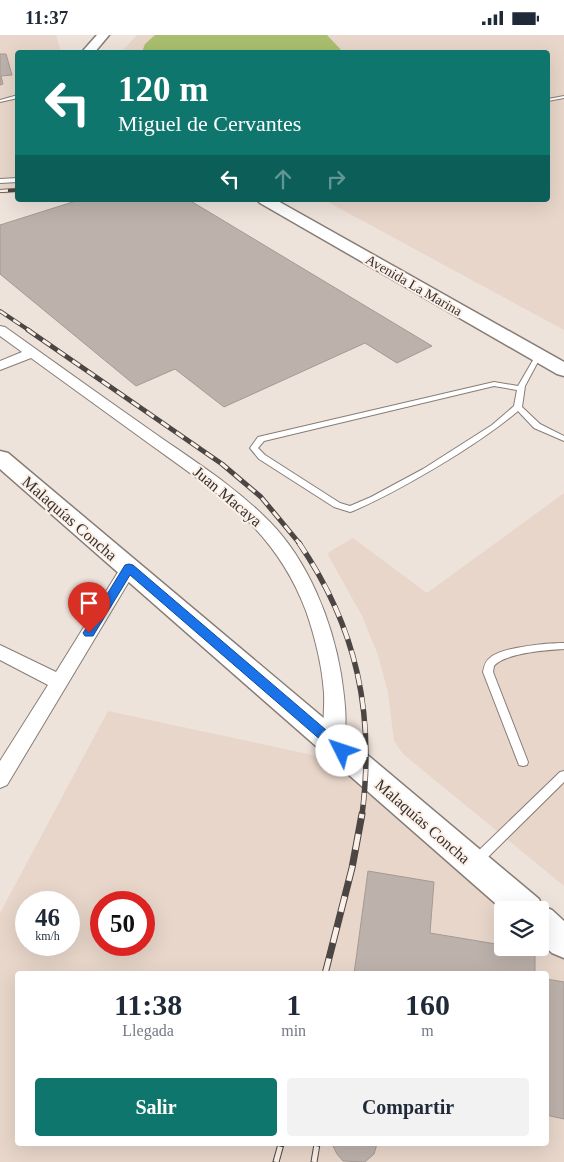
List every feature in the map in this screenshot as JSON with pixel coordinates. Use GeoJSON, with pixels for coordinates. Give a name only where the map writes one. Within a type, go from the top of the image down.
{"type":"FeatureCollection","features":[{"type":"Feature","properties":{"kind":"main road"},"geometry":{"type":"LineString","coordinates":[[90,50],[103,35]]}},
{"type":"Feature","properties":{"kind":"main road","name":"Avenida La Marina"},"geometry":{"type":"LineString","coordinates":[[268,202],[564,370]]}},
{"type":"Feature","properties":{"kind":"main road","name":"Malaquías Concha"},"geometry":{"type":"LineString","coordinates":[[0,458],[517,901]]}},
{"type":"Feature","properties":{"kind":"main road"},"geometry":{"type":"LineString","coordinates":[[549,929],[564,942]]}},
{"type":"Feature","properties":{"kind":"street","name":"Juan Macaya"},"geometry":{"type":"LineString","coordinates":[[0,330],[222,488],[254,515],[276,540],[293,566],[305,591],[325,645],[336,702],[334,743]]}},
{"type":"Feature","properties":{"kind":"street"},"geometry":{"type":"LineString","coordinates":[[0,366],[32,353]]}},
{"type":"Feature","properties":{"kind":"street"},"geometry":{"type":"LineString","coordinates":[[0,779],[129,568]]}},
{"type":"Feature","properties":{"kind":"street"},"geometry":{"type":"LineString","coordinates":[[0,652],[60,681]]}},
{"type":"Feature","properties":{"kind":"lane"},"geometry":{"type":"LineString","coordinates":[[0,101],[15,97]]}},
{"type":"Feature","properties":{"kind":"lane"},"geometry":{"type":"LineString","coordinates":[[550,100],[564,97]]}},
{"type":"Feature","properties":{"kind":"lane"},"geometry":{"type":"LineString","coordinates":[[0,181],[15,180]]}},
{"type":"Feature","properties":{"kind":"lane"},"geometry":{"type":"LineString","coordinates":[[520,388],[494,384],[423,399],[261,439],[254,448],[262,457],[336,505],[350,509],[374,499],[426,471],[495,427],[518,407],[522,381],[538,356]]}},
{"type":"Feature","properties":{"kind":"lane"},"geometry":{"type":"LineString","coordinates":[[518,407],[537,426],[564,439]]}},
{"type":"Feature","properties":{"kind":"lane"},"geometry":{"type":"LineString","coordinates":[[523,762],[488,672],[490,664],[497,657],[503,655],[564,645]]}},
{"type":"Feature","properties":{"kind":"lane"},"geometry":{"type":"LineString","coordinates":[[474,864],[564,775]]}},
{"type":"Feature","properties":{"kind":"shaded area"},"geometry":{"type":"Polygon","coordinates":[[[0,35],[56,35],[60,50],[15,50],[15,193],[0,194],[0,35]]]}},
{"type":"Feature","properties":{"kind":"shaded area"},"geometry":{"type":"Polygon","coordinates":[[[137,35],[564,35],[564,330],[328,202],[550,202],[550,50],[123,50],[137,35]]]}},
{"type":"Feature","properties":{"kind":"shaded area"},"geometry":{"type":"Polygon","coordinates":[[[564,493],[564,886],[403,754],[394,741],[388,693],[378,655],[362,616],[328,555],[329,552],[353,538],[427,593],[564,493]]]}},
{"type":"Feature","properties":{"kind":"shaded area"},"geometry":{"type":"Polygon","coordinates":[[[108,711],[313,755],[381,792],[508,901],[494,901],[494,956],[549,956],[549,937],[564,950],[564,1162],[0,1162],[0,913],[108,711]]]}},
{"type":"Feature","properties":{"kind":"green space"},"geometry":{"type":"Polygon","coordinates":[[[155,35],[327,35],[341,50],[143,50],[145,44],[155,35]]]}},
{"type":"Feature","properties":{"kind":"building"},"geometry":{"type":"Polygon","coordinates":[[[0,54],[6,54],[12,75],[1,76],[3,84],[0,85],[0,54]]]}},
{"type":"Feature","properties":{"kind":"building"},"geometry":{"type":"Polygon","coordinates":[[[73,202],[192,202],[432,346],[397,363],[365,343],[224,407],[175,369],[136,386],[0,274],[0,225],[73,202]]]}},
{"type":"Feature","properties":{"kind":"building"},"geometry":{"type":"Polygon","coordinates":[[[368,871],[434,882],[430,933],[494,944],[494,956],[535,956],[535,971],[354,971],[368,871]]]}},
{"type":"Feature","properties":{"kind":"building"},"geometry":{"type":"Polygon","coordinates":[[[549,980],[564,982],[564,1119],[549,1116],[549,980]]]}},
{"type":"Feature","properties":{"kind":"building"},"geometry":{"type":"Polygon","coordinates":[[[333,1146],[376,1146],[374,1154],[365,1162],[343,1161],[333,1146]]]}},
{"type":"Feature","properties":{"kind":"railway"},"geometry":{"type":"LineString","coordinates":[[0,191],[15,190]]}},
{"type":"Feature","properties":{"kind":"railway"},"geometry":{"type":"LineString","coordinates":[[0,311],[30,331]]}},
{"type":"Feature","properties":{"kind":"railway"},"geometry":{"type":"LineString","coordinates":[[28,330],[222,464],[261,497],[300,544]]}},
{"type":"Feature","properties":{"kind":"railway"},"geometry":{"type":"LineString","coordinates":[[299,543],[319,575],[335,607],[348,640],[357,673],[366,741],[362,815]]}},
{"type":"Feature","properties":{"kind":"railway"},"geometry":{"type":"LineString","coordinates":[[326,971],[352,868],[362,814]]}},
{"type":"Feature","properties":{"kind":"railway"},"geometry":{"type":"LineString","coordinates":[[276,1162],[280,1146]]}},
{"type":"Feature","properties":{"kind":"railway"},"geometry":{"type":"LineString","coordinates":[[314,1162],[317,1146]]}},
{"type":"Feature","properties":{"kind":"route"},"geometry":{"type":"LineString","coordinates":[[89,633],[129,568],[342,751]]}}]}
